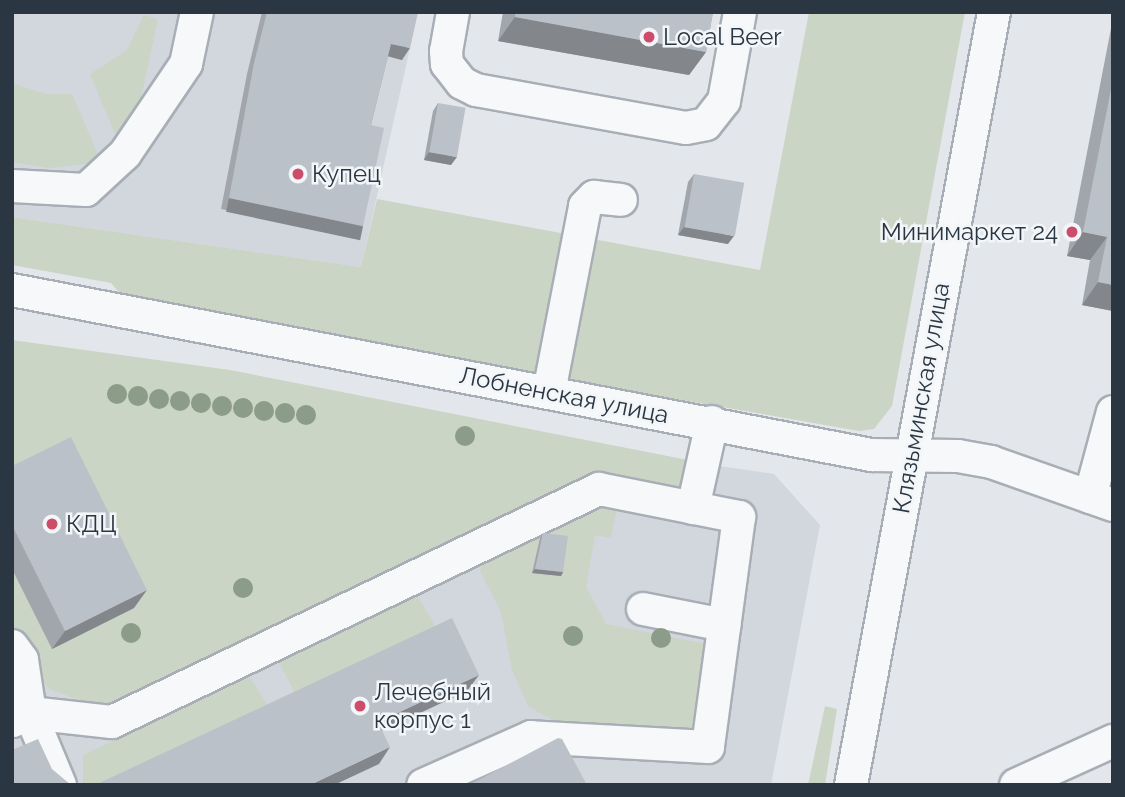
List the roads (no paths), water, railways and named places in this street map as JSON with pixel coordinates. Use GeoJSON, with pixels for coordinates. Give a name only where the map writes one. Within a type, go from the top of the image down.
{"type":"FeatureCollection","features":[{"type":"Feature","properties":{"kind":"street"},"geometry":{"type":"LineString","coordinates":[[12,186],[86,190],[125,154],[186,64],[197,12]]}},
{"type":"Feature","properties":{"kind":"street"},"geometry":{"type":"LineString","coordinates":[[453,12],[446,51],[447,64],[462,83],[476,90],[686,128],[706,124],[720,108],[740,12]]}},
{"type":"Feature","properties":{"kind":"street","name":"Клязьминская улица"},"geometry":{"type":"LineString","coordinates":[[851,785],[994,12]]}},
{"type":"Feature","properties":{"kind":"street"},"geometry":{"type":"LineString","coordinates":[[550,392],[585,206],[594,197],[621,200]]}},
{"type":"Feature","properties":{"kind":"street","name":"Лобненская улица"},"geometry":{"type":"LineString","coordinates":[[12,290],[712,422],[870,455],[912,455],[991,462],[1102,501]]}},
{"type":"Feature","properties":{"kind":"street"},"geometry":{"type":"LineString","coordinates":[[1102,501],[1113,412]]}},
{"type":"Feature","properties":{"kind":"street"},"geometry":{"type":"LineString","coordinates":[[693,508],[712,422]]}},
{"type":"Feature","properties":{"kind":"street"},"geometry":{"type":"LineString","coordinates":[[21,717],[112,722],[599,489],[738,517],[708,747],[531,737],[423,785]]}},
{"type":"Feature","properties":{"kind":"street"},"geometry":{"type":"LineString","coordinates":[[642,609],[724,625]]}},
{"type":"Feature","properties":{"kind":"street"},"geometry":{"type":"LineString","coordinates":[[12,646],[22,660],[21,717],[60,785]]}},
{"type":"Feature","properties":{"kind":"street"},"geometry":{"type":"LineString","coordinates":[[1016,785],[1113,741]]}},
{"type":"Feature","properties":{"kind":"place","name":"Local Beer"},"geometry":{"type":"Point","coordinates":[649,37]}},
{"type":"Feature","properties":{"kind":"place","name":"Купец"},"geometry":{"type":"Point","coordinates":[298,174]}},
{"type":"Feature","properties":{"kind":"place","name":"Минимаркет 24"},"geometry":{"type":"Point","coordinates":[1072,232]}},
{"type":"Feature","properties":{"kind":"place","name":"КДЦ"},"geometry":{"type":"Point","coordinates":[52,524]}},
{"type":"Feature","properties":{"kind":"place","name":"Лечебный корпус 1"},"geometry":{"type":"Point","coordinates":[360,706]}}]}
